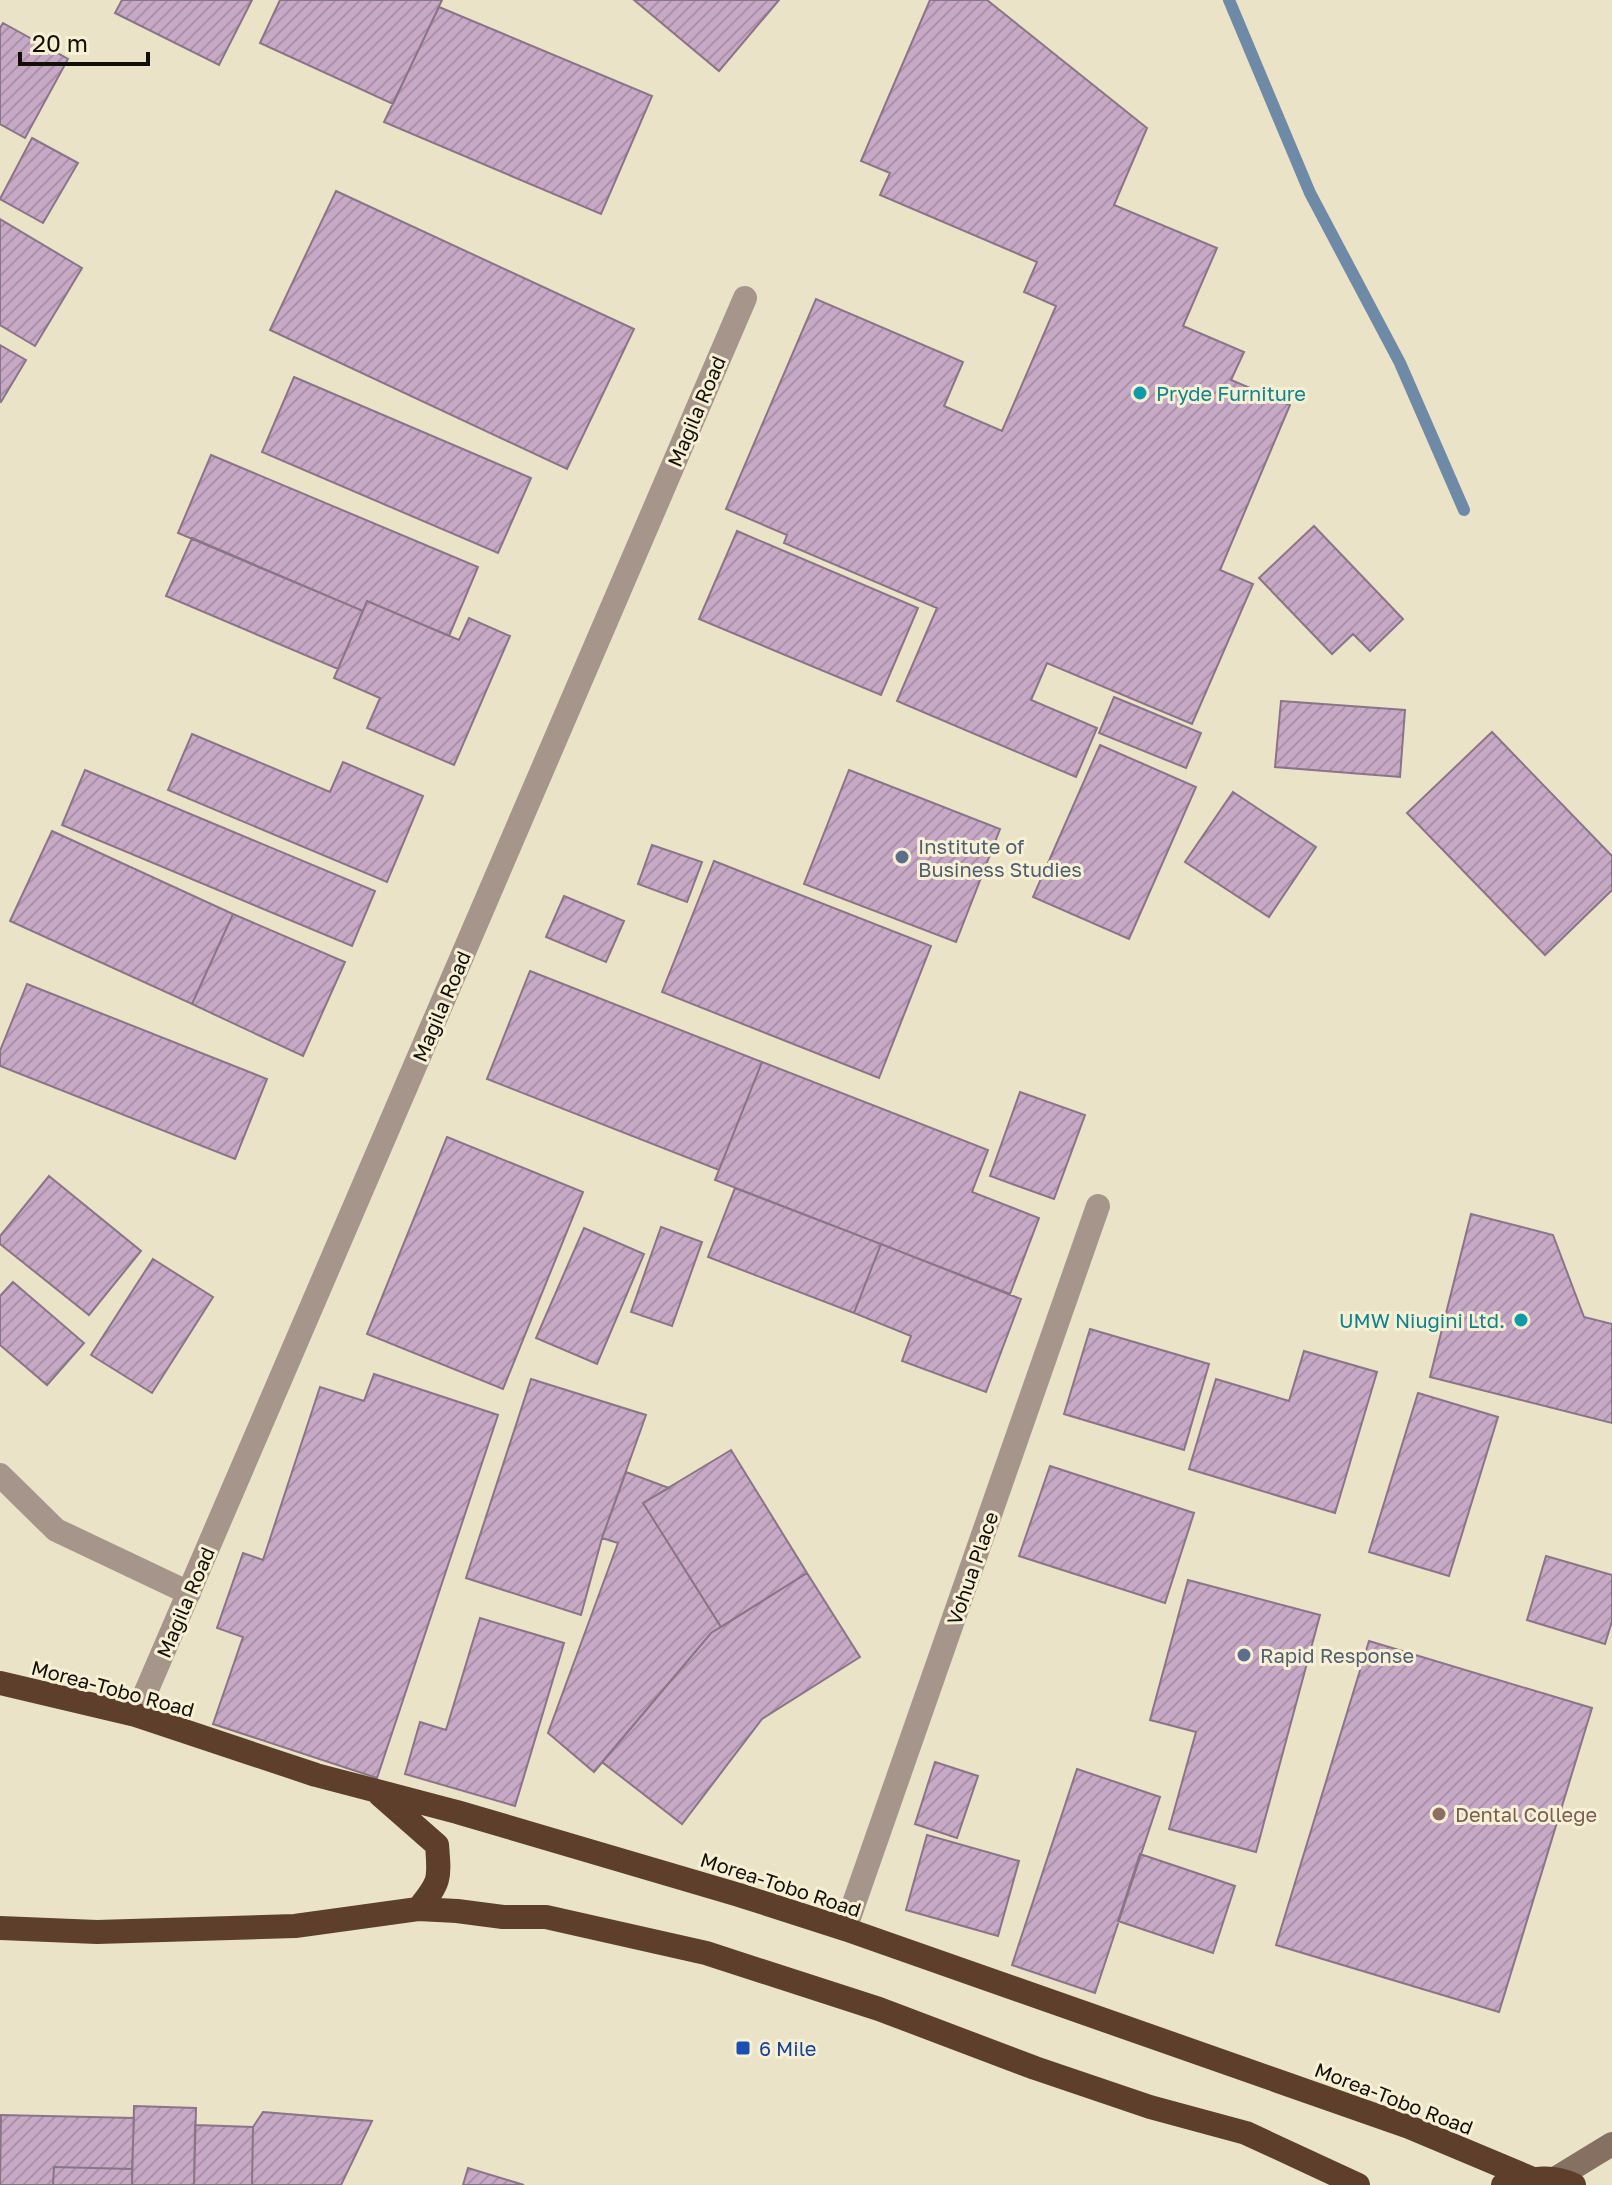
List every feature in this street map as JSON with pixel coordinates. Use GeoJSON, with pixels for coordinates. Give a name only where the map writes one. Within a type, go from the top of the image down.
{"type":"FeatureCollection","features":[{"type":"Feature","properties":{"kind":"highway","name":"Morea-Tobo Road"},"geometry":{"type":"LineString","coordinates":[[0,1683],[136,1715],[316,1775],[457,1812],[845,1929],[1394,2121],[1533,2179]]}},
{"type":"Feature","properties":{"kind":"highway"},"geometry":{"type":"LineString","coordinates":[[379,1793],[437,1845],[440,1874],[435,1887],[418,1909]]}},
{"type":"Feature","properties":{"kind":"highway"},"geometry":{"type":"LineString","coordinates":[[0,1928],[97,1932],[295,1926],[418,1909],[503,1917],[546,1917],[706,1953],[879,2009],[1035,2068],[1150,2107],[1246,2133],[1358,2185]]}},
{"type":"Feature","properties":{"kind":"highway"},"geometry":{"type":"LineString","coordinates":[[1503,2185],[1533,2179],[1566,2181]]}},
{"type":"Feature","properties":{"kind":"main road"},"geometry":{"type":"LineString","coordinates":[[1566,2181],[1612,2144]]}},
{"type":"Feature","properties":{"kind":"street","name":"Magila Road"},"geometry":{"type":"LineString","coordinates":[[136,1715],[745,298]]}},
{"type":"Feature","properties":{"kind":"street","name":"Vohua Place"},"geometry":{"type":"LineString","coordinates":[[845,1929],[1098,1206]]}},
{"type":"Feature","properties":{"kind":"street"},"geometry":{"type":"LineString","coordinates":[[0,1475],[56,1530],[189,1593]]}},
{"type":"Feature","properties":{"kind":"building"},"geometry":{"type":"Polygon","coordinates":[[[122,0],[252,0],[219,65],[115,13],[122,0]]]}},
{"type":"Feature","properties":{"kind":"building"},"geometry":{"type":"Polygon","coordinates":[[[280,0],[442,0],[393,104],[260,43],[280,0]]]}},
{"type":"Feature","properties":{"kind":"building"},"geometry":{"type":"Polygon","coordinates":[[[634,0],[779,0],[719,71],[634,0]]]}},
{"type":"Feature","properties":{"kind":"building","name":"Pryde Furniture"},"geometry":{"type":"Polygon","coordinates":[[[930,0],[987,0],[1147,128],[1114,205],[1217,248],[1183,326],[1244,352],[1231,380],[1290,405],[1220,570],[1253,584],[1192,724],[1047,663],[1031,700],[1097,728],[1076,777],[897,701],[937,608],[784,543],[787,535],[726,509],[816,299],[963,362],[944,406],[1002,431],[1056,306],[1024,292],[1037,262],[880,195],[890,173],[861,161],[930,0]]]}},
{"type":"Feature","properties":{"kind":"building"},"geometry":{"type":"Polygon","coordinates":[[[439,7],[652,96],[601,214],[384,122],[439,7]]]}},
{"type":"Feature","properties":{"kind":"building"},"geometry":{"type":"Polygon","coordinates":[[[3,23],[68,59],[25,138],[0,124],[0,28],[3,23]]]}},
{"type":"Feature","properties":{"kind":"building"},"geometry":{"type":"Polygon","coordinates":[[[32,138],[78,163],[43,223],[0,199],[32,138]]]}},
{"type":"Feature","properties":{"kind":"building"},"geometry":{"type":"Polygon","coordinates":[[[336,191],[634,329],[567,469],[270,330],[336,191]]]}},
{"type":"Feature","properties":{"kind":"building"},"geometry":{"type":"Polygon","coordinates":[[[0,219],[82,268],[35,346],[0,325],[0,219]]]}},
{"type":"Feature","properties":{"kind":"building"},"geometry":{"type":"Polygon","coordinates":[[[0,345],[26,360],[1,402],[0,401],[0,345]]]}},
{"type":"Feature","properties":{"kind":"building"},"geometry":{"type":"Polygon","coordinates":[[[294,377],[531,478],[498,553],[262,452],[294,377]]]}},
{"type":"Feature","properties":{"kind":"building"},"geometry":{"type":"Polygon","coordinates":[[[211,455],[478,567],[449,636],[367,601],[363,611],[178,533],[211,455]]]}},
{"type":"Feature","properties":{"kind":"building"},"geometry":{"type":"Polygon","coordinates":[[[1314,526],[1403,619],[1370,651],[1353,634],[1332,654],[1259,578],[1314,526]]]}},
{"type":"Feature","properties":{"kind":"building"},"geometry":{"type":"Polygon","coordinates":[[[737,531],[918,608],[881,695],[699,619],[737,531]]]}},
{"type":"Feature","properties":{"kind":"building"},"geometry":{"type":"Polygon","coordinates":[[[192,538],[363,611],[338,669],[166,596],[192,538]]]}},
{"type":"Feature","properties":{"kind":"building"},"geometry":{"type":"Polygon","coordinates":[[[367,601],[459,640],[469,618],[510,636],[454,765],[367,728],[380,698],[334,678],[367,601]]]}},
{"type":"Feature","properties":{"kind":"building"},"geometry":{"type":"Polygon","coordinates":[[[1114,697],[1201,733],[1186,768],[1099,733],[1114,697]]]}},
{"type":"Feature","properties":{"kind":"building"},"geometry":{"type":"Polygon","coordinates":[[[1281,701],[1405,710],[1400,777],[1275,767],[1281,701]]]}},
{"type":"Feature","properties":{"kind":"building"},"geometry":{"type":"Polygon","coordinates":[[[1492,732],[1612,856],[1612,890],[1545,955],[1407,813],[1492,732]]]}},
{"type":"Feature","properties":{"kind":"building"},"geometry":{"type":"Polygon","coordinates":[[[192,734],[330,792],[343,762],[423,796],[387,882],[168,790],[192,734]]]}},
{"type":"Feature","properties":{"kind":"building"},"geometry":{"type":"Polygon","coordinates":[[[1100,745],[1196,787],[1129,939],[1033,897],[1100,745]]]}},
{"type":"Feature","properties":{"kind":"building"},"geometry":{"type":"Polygon","coordinates":[[[85,770],[375,891],[352,946],[62,825],[85,770]]]}},
{"type":"Feature","properties":{"kind":"building","name":"Institute of Business Studies"},"geometry":{"type":"Polygon","coordinates":[[[849,770],[1000,829],[956,942],[804,884],[849,770]]]}},
{"type":"Feature","properties":{"kind":"building"},"geometry":{"type":"Polygon","coordinates":[[[1233,792],[1316,847],[1269,917],[1185,862],[1233,792]]]}},
{"type":"Feature","properties":{"kind":"building"},"geometry":{"type":"Polygon","coordinates":[[[52,831],[233,914],[192,1004],[10,921],[52,831]]]}},
{"type":"Feature","properties":{"kind":"building"},"geometry":{"type":"Polygon","coordinates":[[[652,845],[702,862],[687,902],[638,884],[652,845]]]}},
{"type":"Feature","properties":{"kind":"building"},"geometry":{"type":"Polygon","coordinates":[[[714,861],[931,946],[879,1078],[662,992],[714,861]]]}},
{"type":"Feature","properties":{"kind":"building"},"geometry":{"type":"Polygon","coordinates":[[[564,896],[624,921],[606,962],[546,937],[564,896]]]}},
{"type":"Feature","properties":{"kind":"building"},"geometry":{"type":"Polygon","coordinates":[[[233,914],[345,962],[303,1056],[192,1004],[233,914]]]}},
{"type":"Feature","properties":{"kind":"building"},"geometry":{"type":"Polygon","coordinates":[[[530,971],[762,1062],[719,1170],[487,1079],[530,971]]]}},
{"type":"Feature","properties":{"kind":"building"},"geometry":{"type":"Polygon","coordinates":[[[27,984],[267,1079],[235,1159],[0,1066],[0,1051],[27,984]]]}},
{"type":"Feature","properties":{"kind":"building"},"geometry":{"type":"Polygon","coordinates":[[[762,1062],[988,1150],[972,1192],[1039,1218],[1010,1294],[715,1180],[762,1062]]]}},
{"type":"Feature","properties":{"kind":"building"},"geometry":{"type":"Polygon","coordinates":[[[1020,1092],[1085,1115],[1054,1199],[990,1176],[1020,1092]]]}},
{"type":"Feature","properties":{"kind":"building"},"geometry":{"type":"Polygon","coordinates":[[[447,1137],[583,1192],[503,1389],[367,1334],[447,1137]]]}},
{"type":"Feature","properties":{"kind":"building"},"geometry":{"type":"Polygon","coordinates":[[[49,1176],[141,1251],[89,1315],[0,1244],[0,1236],[49,1176]]]}},
{"type":"Feature","properties":{"kind":"building"},"geometry":{"type":"Polygon","coordinates":[[[735,1188],[881,1244],[854,1313],[708,1257],[735,1188]]]}},
{"type":"Feature","properties":{"kind":"building","name":"UMW Niugini Ltd."},"geometry":{"type":"Polygon","coordinates":[[[1471,1214],[1553,1235],[1584,1317],[1612,1324],[1612,1423],[1430,1377],[1471,1214]]]}},
{"type":"Feature","properties":{"kind":"building"},"geometry":{"type":"Polygon","coordinates":[[[661,1227],[702,1242],[672,1326],[631,1312],[661,1227]]]}},
{"type":"Feature","properties":{"kind":"building"},"geometry":{"type":"Polygon","coordinates":[[[584,1228],[644,1254],[597,1364],[536,1338],[584,1228]]]}},
{"type":"Feature","properties":{"kind":"building"},"geometry":{"type":"Polygon","coordinates":[[[881,1244],[1021,1299],[986,1392],[902,1361],[911,1336],[854,1313],[881,1244]]]}},
{"type":"Feature","properties":{"kind":"building"},"geometry":{"type":"Polygon","coordinates":[[[153,1259],[213,1297],[152,1393],[91,1355],[153,1259]]]}},
{"type":"Feature","properties":{"kind":"building"},"geometry":{"type":"Polygon","coordinates":[[[13,1282],[84,1343],[47,1385],[0,1345],[0,1296],[13,1282]]]}},
{"type":"Feature","properties":{"kind":"building"},"geometry":{"type":"Polygon","coordinates":[[[1090,1329],[1209,1364],[1184,1450],[1064,1414],[1090,1329]]]}},
{"type":"Feature","properties":{"kind":"building"},"geometry":{"type":"Polygon","coordinates":[[[1304,1351],[1377,1372],[1335,1513],[1189,1469],[1216,1379],[1289,1401],[1304,1351]]]}},
{"type":"Feature","properties":{"kind":"building"},"geometry":{"type":"Polygon","coordinates":[[[374,1374],[498,1415],[377,1778],[213,1724],[243,1637],[217,1628],[243,1553],[263,1560],[320,1387],[364,1401],[374,1374]]]}},
{"type":"Feature","properties":{"kind":"building"},"geometry":{"type":"Polygon","coordinates":[[[531,1379],[646,1415],[602,1538],[581,1615],[466,1578],[531,1379]]]}},
{"type":"Feature","properties":{"kind":"building"},"geometry":{"type":"Polygon","coordinates":[[[1418,1393],[1498,1417],[1449,1576],[1369,1552],[1418,1393]]]}},
{"type":"Feature","properties":{"kind":"building"},"geometry":{"type":"Polygon","coordinates":[[[731,1450],[807,1573],[721,1627],[643,1503],[731,1450]]]}},
{"type":"Feature","properties":{"kind":"building"},"geometry":{"type":"Polygon","coordinates":[[[1050,1466],[1194,1513],[1165,1603],[1019,1556],[1050,1466]]]}},
{"type":"Feature","properties":{"kind":"building"},"geometry":{"type":"Polygon","coordinates":[[[626,1472],[669,1488],[643,1503],[721,1627],[711,1633],[594,1772],[548,1733],[618,1543],[602,1538],[626,1472]]]}},
{"type":"Feature","properties":{"kind":"building"},"geometry":{"type":"Polygon","coordinates":[[[1546,1556],[1612,1575],[1612,1621],[1605,1644],[1527,1620],[1546,1556]]]}},
{"type":"Feature","properties":{"kind":"building"},"geometry":{"type":"Polygon","coordinates":[[[807,1573],[860,1657],[762,1719],[682,1824],[602,1762],[711,1633],[807,1573]]]}},
{"type":"Feature","properties":{"kind":"building"},"geometry":{"type":"Polygon","coordinates":[[[1188,1580],[1320,1615],[1256,1852],[1169,1829],[1196,1732],[1150,1720],[1188,1580]]]}},
{"type":"Feature","properties":{"kind":"building"},"geometry":{"type":"Polygon","coordinates":[[[480,1618],[564,1643],[515,1806],[405,1774],[420,1722],[446,1730],[480,1618]]]}},
{"type":"Feature","properties":{"kind":"building"},"geometry":{"type":"Polygon","coordinates":[[[1369,1641],[1592,1708],[1499,2012],[1276,1945],[1369,1641]]]}},
{"type":"Feature","properties":{"kind":"building"},"geometry":{"type":"Polygon","coordinates":[[[935,1762],[978,1776],[957,1838],[915,1824],[935,1762]]]}},
{"type":"Feature","properties":{"kind":"building"},"geometry":{"type":"Polygon","coordinates":[[[1077,1769],[1160,1797],[1095,1993],[1012,1965],[1077,1769]]]}},
{"type":"Feature","properties":{"kind":"building"},"geometry":{"type":"Polygon","coordinates":[[[927,1835],[1019,1861],[998,1936],[906,1910],[927,1835]]]}},
{"type":"Feature","properties":{"kind":"building"},"geometry":{"type":"Polygon","coordinates":[[[1140,1854],[1235,1886],[1213,1953],[1118,1921],[1140,1854]]]}},
{"type":"Feature","properties":{"kind":"building"},"geometry":{"type":"Polygon","coordinates":[[[134,2106],[196,2108],[194,2185],[132,2185],[134,2106]]]}},
{"type":"Feature","properties":{"kind":"building"},"geometry":{"type":"Polygon","coordinates":[[[263,2112],[372,2121],[341,2185],[252,2185],[253,2127],[263,2112]]]}},
{"type":"Feature","properties":{"kind":"building"},"geometry":{"type":"Polygon","coordinates":[[[1,2115],[134,2118],[132,2169],[54,2167],[53,2185],[0,2185],[1,2115]]]}},
{"type":"Feature","properties":{"kind":"building"},"geometry":{"type":"Polygon","coordinates":[[[195,2125],[253,2127],[252,2185],[194,2185],[195,2125]]]}},
{"type":"Feature","properties":{"kind":"building"},"geometry":{"type":"Polygon","coordinates":[[[54,2167],[132,2169],[132,2185],[53,2185],[54,2167]]]}},
{"type":"Feature","properties":{"kind":"building"},"geometry":{"type":"Polygon","coordinates":[[[468,2168],[524,2185],[463,2185],[468,2168]]]}},
{"type":"Feature","properties":{"kind":"waterway"},"geometry":{"type":"LineString","coordinates":[[1229,0],[1310,193],[1400,363],[1464,510]]}},
{"type":"Feature","properties":{"kind":"place","name":"Pryde Furniture"},"geometry":{"type":"Point","coordinates":[1140,393]}},
{"type":"Feature","properties":{"kind":"place","name":"Institute of Business Studies"},"geometry":{"type":"Point","coordinates":[902,857]}},
{"type":"Feature","properties":{"kind":"place","name":"UMW Niugini Ltd."},"geometry":{"type":"Point","coordinates":[1521,1320]}},
{"type":"Feature","properties":{"kind":"place","name":"Rapid Response"},"geometry":{"type":"Point","coordinates":[1244,1655]}},
{"type":"Feature","properties":{"kind":"place","name":"Dental College"},"geometry":{"type":"Point","coordinates":[1439,1814]}},
{"type":"Feature","properties":{"kind":"place","name":"6 Mile"},"geometry":{"type":"Point","coordinates":[743,2048]}}]}
